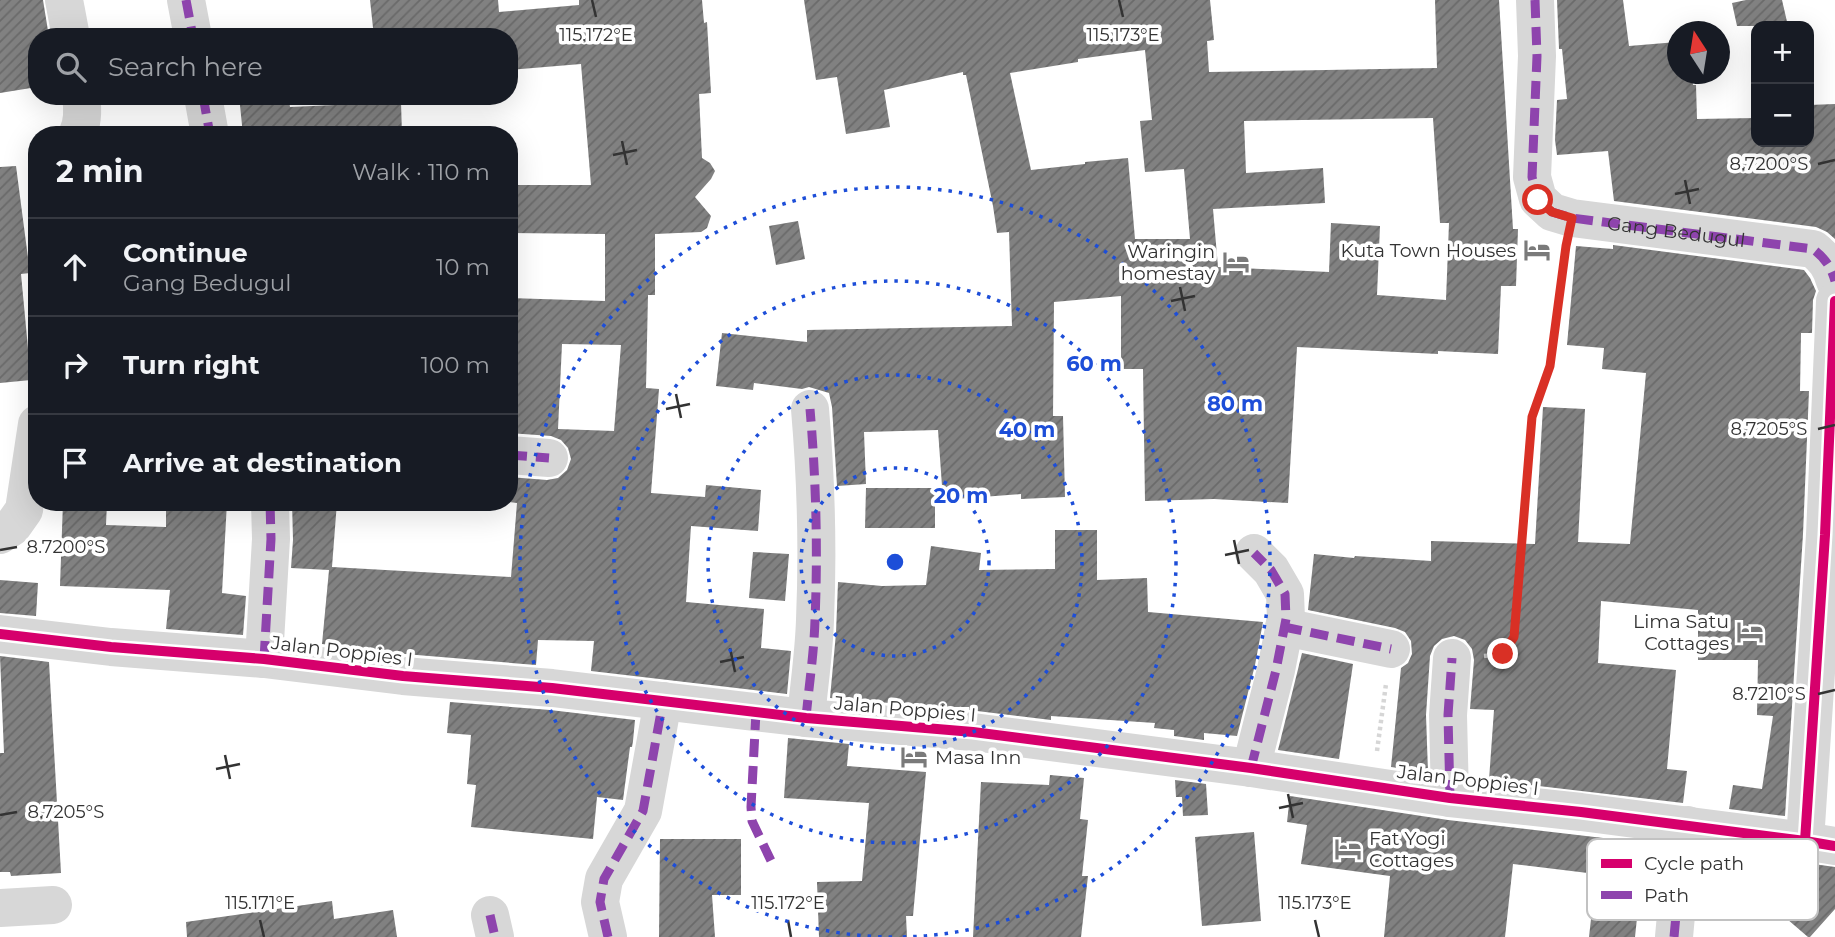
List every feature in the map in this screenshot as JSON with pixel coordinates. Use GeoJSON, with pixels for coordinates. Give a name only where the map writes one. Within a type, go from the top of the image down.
{"type":"FeatureCollection","features":[{"type":"Feature","properties":{"kind":"street"},"geometry":{"type":"LineString","coordinates":[[64,0],[69,28]]}},
{"type":"Feature","properties":{"kind":"street"},"geometry":{"type":"LineString","coordinates":[[186,0],[191,28]]}},
{"type":"Feature","properties":{"kind":"street","name":"Gang Bedugul"},"geometry":{"type":"LineString","coordinates":[[1535,0],[1537,56],[1532,177],[1538,200],[1552,212],[1572,218],[1813,249],[1824,257],[1835,281]]}},
{"type":"Feature","properties":{"kind":"street"},"geometry":{"type":"LineString","coordinates":[[81,126],[82,105]]}},
{"type":"Feature","properties":{"kind":"street"},"geometry":{"type":"LineString","coordinates":[[205,105],[208,126]]}},
{"type":"Feature","properties":{"kind":"street"},"geometry":{"type":"LineString","coordinates":[[1820,844],[1835,301]]}},
{"type":"Feature","properties":{"kind":"street"},"geometry":{"type":"LineString","coordinates":[[806,718],[815,623],[817,562],[810,409]]}},
{"type":"Feature","properties":{"kind":"street"},"geometry":{"type":"LineString","coordinates":[[518,456],[549,458]]}},
{"type":"Feature","properties":{"kind":"street"},"geometry":{"type":"LineString","coordinates":[[0,535],[12,527],[24,510],[28,484]]}},
{"type":"Feature","properties":{"kind":"street"},"geometry":{"type":"LineString","coordinates":[[264,659],[270,511]]}},
{"type":"Feature","properties":{"kind":"street"},"geometry":{"type":"LineString","coordinates":[[1251,768],[1286,619],[1285,594],[1271,569],[1254,553]]}},
{"type":"Feature","properties":{"kind":"street"},"geometry":{"type":"LineString","coordinates":[[1284,627],[1391,649]]}},
{"type":"Feature","properties":{"kind":"street","name":"Jalan Poppies I"},"geometry":{"type":"LineString","coordinates":[[0,634],[110,647],[264,659],[403,676],[552,688],[806,718],[973,732],[1251,768],[1450,798],[1785,839]]}},
{"type":"Feature","properties":{"kind":"street"},"geometry":{"type":"LineString","coordinates":[[1450,798],[1448,715],[1452,658]]}},
{"type":"Feature","properties":{"kind":"street"},"geometry":{"type":"LineString","coordinates":[[608,937],[600,902],[604,879],[643,811],[663,701]]}},
{"type":"Feature","properties":{"kind":"street"},"geometry":{"type":"LineString","coordinates":[[1686,839],[1688,825]]}},
{"type":"Feature","properties":{"kind":"street"},"geometry":{"type":"LineString","coordinates":[[0,908],[52,905]]}},
{"type":"Feature","properties":{"kind":"path"},"geometry":{"type":"LineString","coordinates":[[1452,658],[1503,654],[1514,637],[1532,417],[1550,366],[1572,218]]}},
{"type":"Feature","properties":{"kind":"path"},"geometry":{"type":"LineString","coordinates":[[1372,786],[1391,649]]}},
{"type":"Feature","properties":{"kind":"building"},"geometry":{"type":"Polygon","coordinates":[[[0,0],[43,0],[48,28],[28,28],[28,88],[0,93],[0,0]]]}},
{"type":"Feature","properties":{"kind":"building"},"geometry":{"type":"Polygon","coordinates":[[[370,0],[498,0],[499,12],[579,5],[579,0],[702,0],[704,23],[707,22],[711,93],[699,94],[702,158],[710,163],[715,171],[695,197],[711,216],[707,228],[701,232],[655,234],[655,295],[648,295],[646,388],[659,389],[651,493],[705,497],[706,485],[761,490],[758,531],[691,526],[686,602],[764,609],[761,648],[791,651],[787,694],[591,671],[594,641],[538,640],[536,665],[322,644],[329,570],[291,568],[292,511],[336,511],[332,567],[511,577],[518,511],[518,478],[558,478],[567,470],[571,459],[568,448],[561,440],[551,436],[518,434],[518,298],[605,301],[605,234],[518,233],[518,185],[591,185],[581,64],[518,69],[518,28],[373,28],[370,0]],[[562,344],[558,429],[614,431],[621,345],[562,344]]]}},
{"type":"Feature","properties":{"kind":"building"},"geometry":{"type":"Polygon","coordinates":[[[804,0],[1210,0],[1214,40],[1207,41],[1209,72],[1437,68],[1435,0],[1499,0],[1513,229],[1518,229],[1516,286],[1501,286],[1498,354],[1297,347],[1288,503],[1214,499],[1145,501],[1143,369],[1121,369],[1121,296],[1054,302],[1053,416],[1063,416],[1065,497],[1021,499],[1021,494],[943,500],[938,430],[864,432],[866,484],[837,486],[829,393],[809,387],[802,389],[754,383],[753,390],[716,386],[722,333],[807,342],[807,330],[1012,326],[1009,232],[997,233],[966,75],[963,75],[963,72],[884,90],[890,127],[846,134],[837,77],[816,80],[804,0]],[[1145,50],[1078,59],[1078,62],[1010,73],[1031,170],[1128,158],[1135,239],[1190,239],[1184,169],[1145,172],[1140,121],[1152,120],[1145,50]],[[1433,118],[1244,121],[1246,173],[1323,168],[1325,203],[1213,209],[1218,267],[1329,272],[1331,223],[1380,226],[1377,295],[1446,300],[1449,223],[1440,223],[1433,118]]]}},
{"type":"Feature","properties":{"kind":"building"},"geometry":{"type":"Polygon","coordinates":[[[1557,0],[1623,0],[1629,46],[1667,43],[1667,84],[1696,85],[1697,119],[1751,118],[1751,147],[1814,147],[1814,105],[1835,104],[1835,239],[1816,227],[1614,201],[1608,151],[1557,155],[1557,100],[1567,99],[1562,49],[1559,49],[1557,0]]]}},
{"type":"Feature","properties":{"kind":"building"},"geometry":{"type":"Polygon","coordinates":[[[1746,0],[1782,0],[1787,21],[1751,21],[1751,26],[1737,26],[1732,3],[1746,0]]]}},
{"type":"Feature","properties":{"kind":"building"},"geometry":{"type":"Polygon","coordinates":[[[240,105],[401,105],[402,126],[242,126],[240,105]]]}},
{"type":"Feature","properties":{"kind":"building"},"geometry":{"type":"Polygon","coordinates":[[[16,166],[28,258],[28,273],[21,274],[28,348],[28,380],[0,383],[0,167],[16,166]]]}},
{"type":"Feature","properties":{"kind":"building"},"geometry":{"type":"Polygon","coordinates":[[[798,221],[805,259],[776,265],[769,226],[798,221]]]}},
{"type":"Feature","properties":{"kind":"building"},"geometry":{"type":"Polygon","coordinates":[[[1613,245],[1804,270],[1816,291],[1813,300],[1812,333],[1801,333],[1800,391],[1809,391],[1785,816],[1729,809],[1733,785],[1762,789],[1773,716],[1757,715],[1758,660],[1698,660],[1698,610],[1601,601],[1598,663],[1676,670],[1667,769],[1687,771],[1683,803],[1489,780],[1494,710],[1470,709],[1474,660],[1472,649],[1465,640],[1454,636],[1442,639],[1434,646],[1430,656],[1426,715],[1428,772],[1391,767],[1401,668],[1408,663],[1412,654],[1411,641],[1405,632],[1395,628],[1308,610],[1314,554],[1431,561],[1431,541],[1535,544],[1543,407],[1585,409],[1578,542],[1630,544],[1646,373],[1602,369],[1604,348],[1567,345],[1576,246],[1613,249],[1613,245]]]}},
{"type":"Feature","properties":{"kind":"building"},"geometry":{"type":"Polygon","coordinates":[[[866,488],[935,488],[935,528],[865,528],[866,488]]]}},
{"type":"Feature","properties":{"kind":"building"},"geometry":{"type":"Polygon","coordinates":[[[63,511],[107,511],[106,525],[166,527],[166,511],[227,511],[222,593],[246,596],[243,635],[166,629],[170,590],[60,586],[63,511]]]}},
{"type":"Feature","properties":{"kind":"building"},"geometry":{"type":"Polygon","coordinates":[[[1055,530],[1097,530],[1097,580],[1147,578],[1148,612],[1263,622],[1237,736],[1204,733],[1204,740],[1174,736],[1174,730],[1154,728],[1155,723],[1051,716],[1051,720],[969,710],[969,707],[830,698],[838,582],[882,586],[926,585],[931,546],[981,553],[979,570],[1055,569],[1055,530]]]}},
{"type":"Feature","properties":{"kind":"building"},"geometry":{"type":"Polygon","coordinates":[[[753,552],[789,554],[785,601],[749,598],[753,552]]]}},
{"type":"Feature","properties":{"kind":"building"},"geometry":{"type":"Polygon","coordinates":[[[0,580],[38,583],[36,616],[0,613],[0,580]]]}},
{"type":"Feature","properties":{"kind":"building"},"geometry":{"type":"Polygon","coordinates":[[[1302,653],[1353,664],[1339,759],[1278,750],[1302,653]]]}},
{"type":"Feature","properties":{"kind":"building"},"geometry":{"type":"Polygon","coordinates":[[[0,656],[49,662],[61,873],[11,876],[10,872],[0,872],[0,753],[4,753],[0,656]]]}},
{"type":"Feature","properties":{"kind":"building"},"geometry":{"type":"Polygon","coordinates":[[[450,702],[635,720],[623,800],[597,797],[593,839],[471,827],[476,785],[467,784],[471,735],[447,733],[450,702]]]}},
{"type":"Feature","properties":{"kind":"building"},"geometry":{"type":"Polygon","coordinates":[[[788,738],[849,744],[847,766],[926,772],[913,916],[906,916],[907,937],[819,937],[817,882],[862,881],[869,803],[784,798],[788,738]]]}},
{"type":"Feature","properties":{"kind":"building"},"geometry":{"type":"Polygon","coordinates":[[[1050,775],[1084,778],[1080,819],[1088,820],[1082,876],[1088,876],[1081,937],[973,937],[981,782],[1049,785],[1050,775]]]}},
{"type":"Feature","properties":{"kind":"building"},"geometry":{"type":"Polygon","coordinates":[[[1175,780],[1206,784],[1208,815],[1183,816],[1182,797],[1176,797],[1175,780]]]}},
{"type":"Feature","properties":{"kind":"building"},"geometry":{"type":"Polygon","coordinates":[[[1290,796],[1448,820],[1611,839],[1587,839],[1587,873],[1513,864],[1505,937],[1384,937],[1390,876],[1301,864],[1307,825],[1287,822],[1290,796]]]}},
{"type":"Feature","properties":{"kind":"building"},"geometry":{"type":"Polygon","coordinates":[[[1254,832],[1261,921],[1202,926],[1195,837],[1254,832]]]}},
{"type":"Feature","properties":{"kind":"building"},"geometry":{"type":"Polygon","coordinates":[[[660,839],[741,839],[741,895],[712,895],[715,937],[659,937],[660,839]]]}},
{"type":"Feature","properties":{"kind":"building"},"geometry":{"type":"Polygon","coordinates":[[[1818,865],[1835,867],[1835,909],[1808,937],[1788,920],[1818,920],[1818,865]]]}},
{"type":"Feature","properties":{"kind":"building"},"geometry":{"type":"Polygon","coordinates":[[[332,901],[334,919],[393,910],[397,937],[187,937],[186,922],[332,901]]]}},
{"type":"Feature","properties":{"kind":"building"},"geometry":{"type":"Polygon","coordinates":[[[1591,920],[1637,920],[1635,937],[1589,937],[1591,920]]]}},
{"type":"Feature","properties":{"kind":"marked path"},"geometry":{"type":"LineString","coordinates":[[186,0],[191,28]]}},
{"type":"Feature","properties":{"kind":"marked path"},"geometry":{"type":"LineString","coordinates":[[1535,0],[1537,56],[1532,177],[1538,199],[1552,212],[1572,218],[1813,249],[1827,263],[1835,281]]}},
{"type":"Feature","properties":{"kind":"marked path"},"geometry":{"type":"LineString","coordinates":[[205,105],[208,126]]}},
{"type":"Feature","properties":{"kind":"marked path"},"geometry":{"type":"LineString","coordinates":[[806,718],[814,632],[816,567],[810,409]]}},
{"type":"Feature","properties":{"kind":"marked path"},"geometry":{"type":"LineString","coordinates":[[518,456],[549,458]]}},
{"type":"Feature","properties":{"kind":"marked path"},"geometry":{"type":"LineString","coordinates":[[264,659],[270,511]]}},
{"type":"Feature","properties":{"kind":"marked path"},"geometry":{"type":"LineString","coordinates":[[1251,768],[1286,619],[1285,594],[1271,570],[1254,553]]}},
{"type":"Feature","properties":{"kind":"marked path"},"geometry":{"type":"LineString","coordinates":[[1284,627],[1391,649]]}},
{"type":"Feature","properties":{"kind":"marked path"},"geometry":{"type":"LineString","coordinates":[[1450,798],[1448,715],[1452,658]]}},
{"type":"Feature","properties":{"kind":"marked path"},"geometry":{"type":"LineString","coordinates":[[608,937],[600,902],[604,879],[643,811],[663,701]]}},
{"type":"Feature","properties":{"kind":"marked path"},"geometry":{"type":"LineString","coordinates":[[756,712],[752,821],[773,865]]}},
{"type":"Feature","properties":{"kind":"marked path"},"geometry":{"type":"LineString","coordinates":[[1686,839],[1688,825]]}},
{"type":"Feature","properties":{"kind":"marked path"},"geometry":{"type":"LineString","coordinates":[[490,915],[495,937]]}},
{"type":"Feature","properties":{"kind":"marked path"},"geometry":{"type":"LineString","coordinates":[[1674,937],[1676,920]]}},
{"type":"Feature","properties":{"kind":"cycle path"},"geometry":{"type":"LineString","coordinates":[[1805,839],[1825,535],[1835,301]]}},
{"type":"Feature","properties":{"kind":"cycle path"},"geometry":{"type":"LineString","coordinates":[[0,634],[111,647],[264,659],[403,676],[552,688],[806,718],[973,732],[1251,768],[1450,798],[1790,839]]}},
{"type":"Feature","properties":{"kind":"cycle path"},"geometry":{"type":"LineString","coordinates":[[1818,843],[1835,846]]}},
{"type":"Feature","properties":{"kind":"place","name":"Kuta Town Houses"},"geometry":{"type":"Point","coordinates":[1537,250]}},
{"type":"Feature","properties":{"kind":"place","name":"Waringin homestay"},"geometry":{"type":"Point","coordinates":[1236,262]}},
{"type":"Feature","properties":{"kind":"place","name":"Lima Satu Cottages"},"geometry":{"type":"Point","coordinates":[1750,632]}},
{"type":"Feature","properties":{"kind":"place","name":"Masa Inn"},"geometry":{"type":"Point","coordinates":[914,757]}},
{"type":"Feature","properties":{"kind":"place","name":"Fat Yogi Cottages"},"geometry":{"type":"Point","coordinates":[1348,849]}},
{"type":"Feature","properties":{"kind":"route"},"geometry":{"type":"LineString","coordinates":[[1503,654],[1514,637],[1532,417],[1550,366],[1572,218],[1552,212],[1538,200]]}}]}
